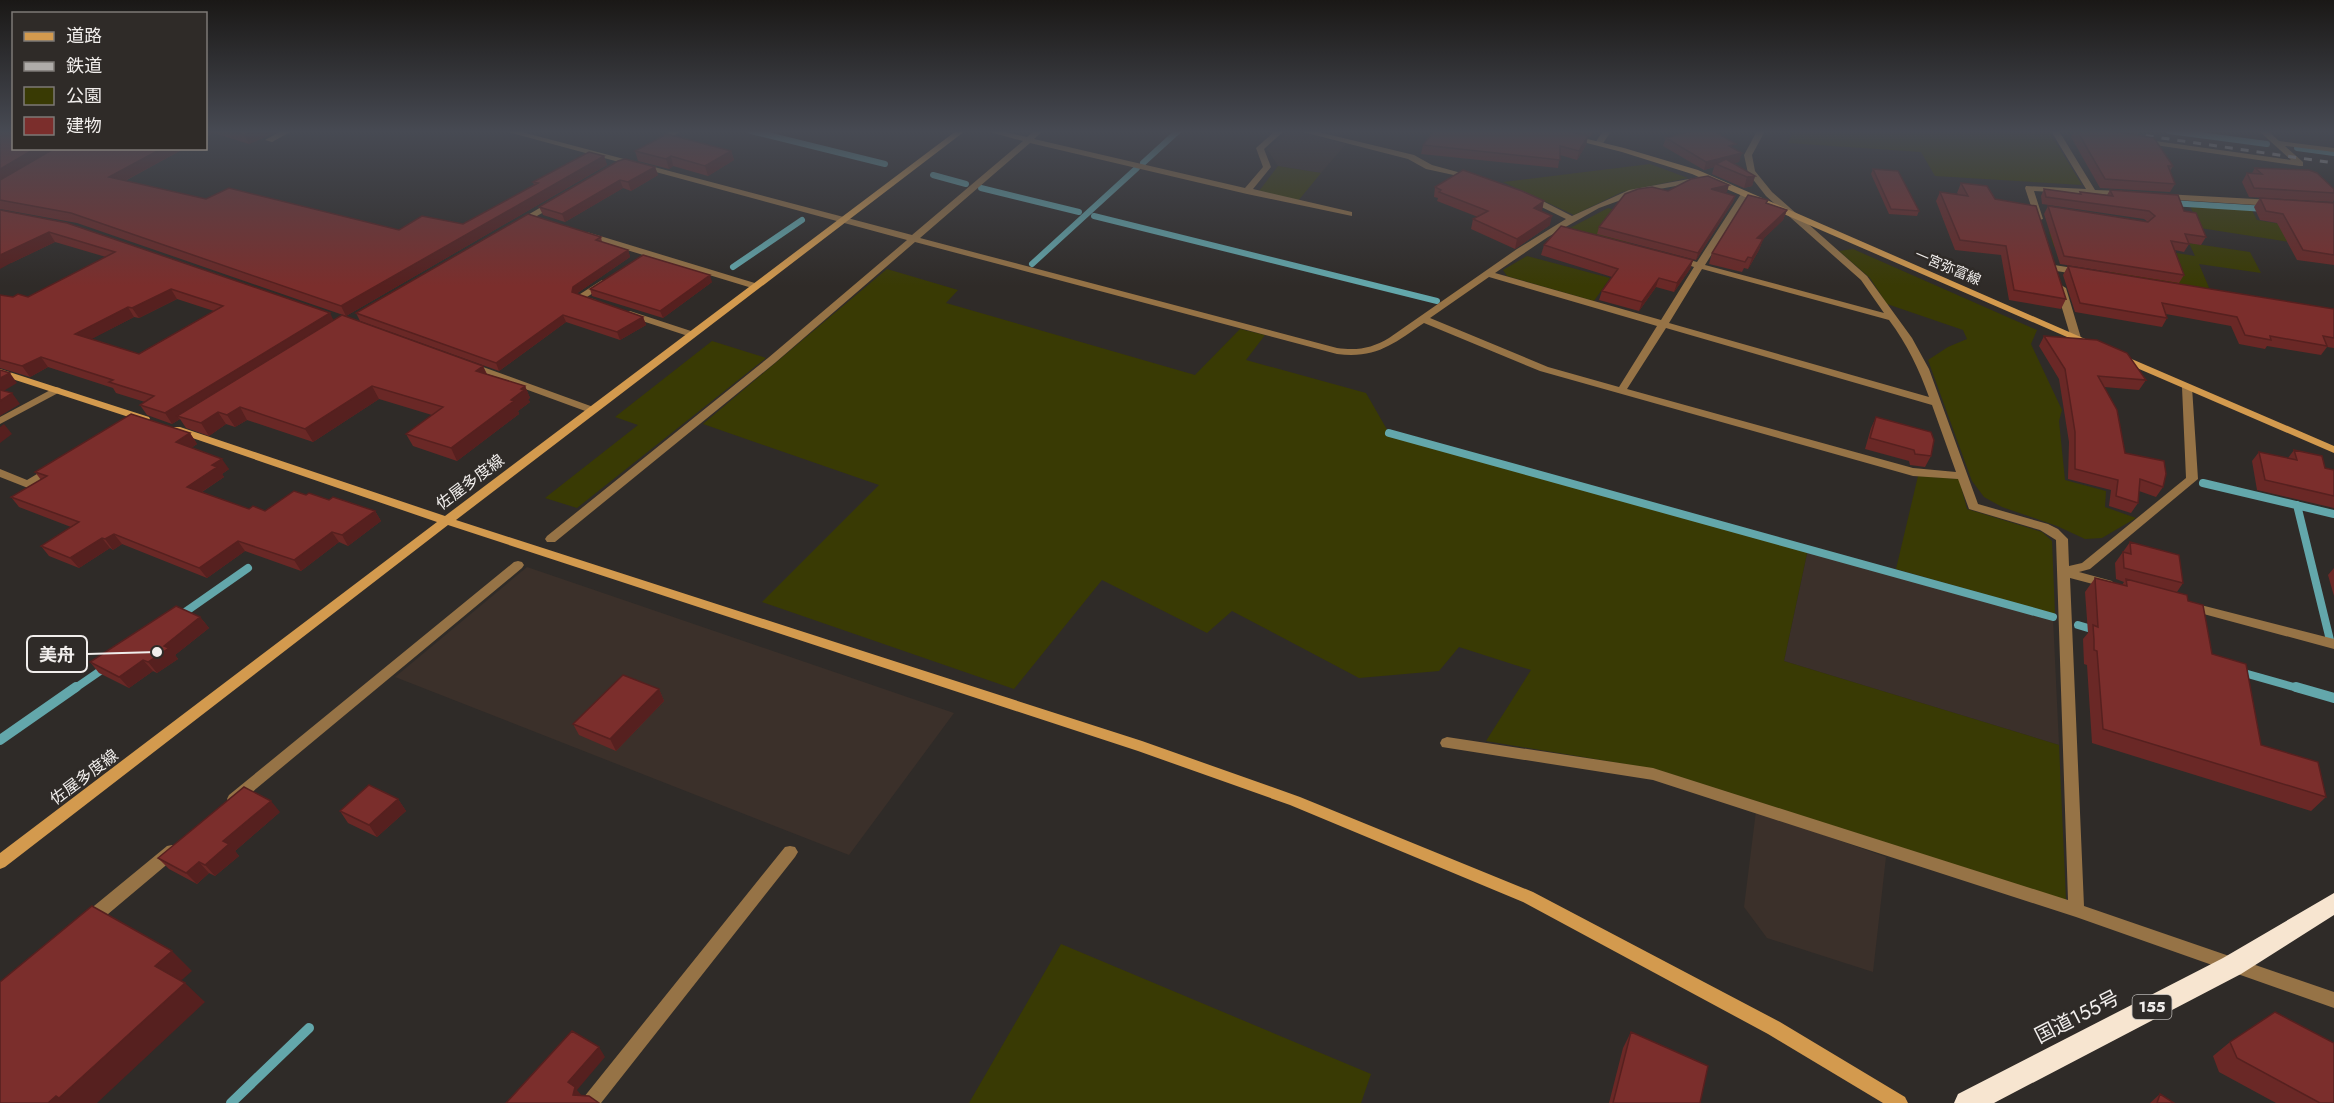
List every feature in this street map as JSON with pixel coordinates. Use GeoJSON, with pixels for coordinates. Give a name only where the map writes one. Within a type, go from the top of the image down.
{"type":"FeatureCollection","features":[{"type":"Feature","properties":{"kind":"highway","name":"国道155号"},"geometry":{"type":"LineString","coordinates":[[1966,1103],[2232,966],[2334,903]]}},
{"type":"Feature","properties":{"kind":"main road","name":"佐屋多度線"},"geometry":{"type":"LineString","coordinates":[[0,862],[892,182]]}},
{"type":"Feature","properties":{"kind":"main road","name":"一宮弥富線"},"geometry":{"type":"LineString","coordinates":[[1718,182],[2334,450]]}},
{"type":"Feature","properties":{"kind":"main road"},"geometry":{"type":"LineString","coordinates":[[0,372],[133,419],[170,425],[446,521],[1142,747],[1295,801],[1528,897],[1774,1028],[1899,1103]]}},
{"type":"Feature","properties":{"kind":"street"},"geometry":{"type":"LineString","coordinates":[[703,182],[1355,354],[1374,352],[1574,219],[1625,195],[1686,182]]}},
{"type":"Feature","properties":{"kind":"street"},"geometry":{"type":"LineString","coordinates":[[551,539],[772,360],[979,182]]}},
{"type":"Feature","properties":{"kind":"street"},"geometry":{"type":"LineString","coordinates":[[1211,182],[1348,214]]}},
{"type":"Feature","properties":{"kind":"street"},"geometry":{"type":"LineString","coordinates":[[1247,191],[1254,182]]}},
{"type":"Feature","properties":{"kind":"street"},"geometry":{"type":"LineString","coordinates":[[1760,182],[1769,194],[1864,278],[1893,318],[1924,369],[1973,506],[2055,532],[2062,539],[2076,910]]}},
{"type":"Feature","properties":{"kind":"street"},"geometry":{"type":"LineString","coordinates":[[2086,182],[2092,192]]}},
{"type":"Feature","properties":{"kind":"street"},"geometry":{"type":"LineString","coordinates":[[2042,228],[2029,188],[2138,195]]}},
{"type":"Feature","properties":{"kind":"street"},"geometry":{"type":"LineString","coordinates":[[1516,192],[1574,219]]}},
{"type":"Feature","properties":{"kind":"street"},"geometry":{"type":"LineString","coordinates":[[1621,391],[1745,194]]}},
{"type":"Feature","properties":{"kind":"street"},"geometry":{"type":"LineString","coordinates":[[510,227],[567,195]]}},
{"type":"Feature","properties":{"kind":"street"},"geometry":{"type":"LineString","coordinates":[[2150,196],[2288,204]]}},
{"type":"Feature","properties":{"kind":"street"},"geometry":{"type":"LineString","coordinates":[[2036,208],[2047,210]]}},
{"type":"Feature","properties":{"kind":"street"},"geometry":{"type":"LineString","coordinates":[[529,216],[540,220]]}},
{"type":"Feature","properties":{"kind":"street"},"geometry":{"type":"LineString","coordinates":[[1557,229],[1568,232]]}},
{"type":"Feature","properties":{"kind":"street"},"geometry":{"type":"LineString","coordinates":[[582,233],[755,286]]}},
{"type":"Feature","properties":{"kind":"street"},"geometry":{"type":"LineString","coordinates":[[637,260],[647,254]]}},
{"type":"Feature","properties":{"kind":"street"},"geometry":{"type":"LineString","coordinates":[[1666,257],[1893,318]]}},
{"type":"Feature","properties":{"kind":"street"},"geometry":{"type":"LineString","coordinates":[[2076,338],[2053,263],[2089,273]]}},
{"type":"Feature","properties":{"kind":"street"},"geometry":{"type":"LineString","coordinates":[[1489,274],[1937,404]]}},
{"type":"Feature","properties":{"kind":"street"},"geometry":{"type":"LineString","coordinates":[[603,305],[580,298],[609,279]]}},
{"type":"Feature","properties":{"kind":"street"},"geometry":{"type":"LineString","coordinates":[[625,312],[691,334]]}},
{"type":"Feature","properties":{"kind":"street"},"geometry":{"type":"LineString","coordinates":[[1424,319],[1544,369],[1913,472],[1964,476]]}},
{"type":"Feature","properties":{"kind":"street"},"geometry":{"type":"LineString","coordinates":[[457,360],[592,410]]}},
{"type":"Feature","properties":{"kind":"street"},"geometry":{"type":"LineString","coordinates":[[2063,572],[2085,566],[2192,478],[2187,387]]}},
{"type":"Feature","properties":{"kind":"street"},"geometry":{"type":"LineString","coordinates":[[0,422],[56,390]]}},
{"type":"Feature","properties":{"kind":"street"},"geometry":{"type":"LineString","coordinates":[[0,473],[28,484],[61,464]]}},
{"type":"Feature","properties":{"kind":"street"},"geometry":{"type":"LineString","coordinates":[[220,811],[518,565]]}},
{"type":"Feature","properties":{"kind":"street"},"geometry":{"type":"LineString","coordinates":[[2063,572],[2119,587]]}},
{"type":"Feature","properties":{"kind":"street"},"geometry":{"type":"LineString","coordinates":[[2176,602],[2334,644]]}},
{"type":"Feature","properties":{"kind":"street"},"geometry":{"type":"LineString","coordinates":[[1447,743],[1653,774],[2076,910],[2334,1000]]}},
{"type":"Feature","properties":{"kind":"street"},"geometry":{"type":"LineString","coordinates":[[73,933],[183,841]]}},
{"type":"Feature","properties":{"kind":"street"},"geometry":{"type":"LineString","coordinates":[[590,1103],[790,852]]}},
{"type":"Feature","properties":{"kind":"shaded area"},"geometry":{"type":"Polygon","coordinates":[[[1808,549],[2053,617],[2059,745],[1784,661],[1808,549]]]}},
{"type":"Feature","properties":{"kind":"shaded area"},"geometry":{"type":"Polygon","coordinates":[[[527,567],[954,713],[849,855],[395,677],[527,567]]]}},
{"type":"Feature","properties":{"kind":"shaded area"},"geometry":{"type":"Polygon","coordinates":[[[1756,811],[1886,857],[1873,972],[1767,938],[1744,907],[1756,811]]]}},
{"type":"Feature","properties":{"kind":"green space"},"geometry":{"type":"Polygon","coordinates":[[[1265,182],[1313,182],[1298,201],[1259,191],[1265,182]]]}},
{"type":"Feature","properties":{"kind":"green space"},"geometry":{"type":"Polygon","coordinates":[[[1504,182],[1667,182],[1622,192],[1574,215],[1504,182]]]}},
{"type":"Feature","properties":{"kind":"green space"},"geometry":{"type":"Polygon","coordinates":[[[2041,182],[2080,182],[2082,185],[2041,182]]]}},
{"type":"Feature","properties":{"kind":"green space"},"geometry":{"type":"Polygon","coordinates":[[[2189,204],[2251,208],[2257,220],[2334,233],[2334,249],[2200,228],[2189,204]]]}},
{"type":"Feature","properties":{"kind":"green space"},"geometry":{"type":"Polygon","coordinates":[[[1608,208],[1648,219],[1629,243],[1570,228],[1608,208]]]}},
{"type":"Feature","properties":{"kind":"green space"},"geometry":{"type":"Polygon","coordinates":[[[2049,232],[2195,256],[2189,243],[2250,252],[2261,273],[2199,264],[2210,290],[2112,274],[2107,256],[2054,247],[2049,232]]]}},
{"type":"Feature","properties":{"kind":"green space"},"geometry":{"type":"Polygon","coordinates":[[[1853,249],[2037,330],[2031,344],[2062,410],[2059,421],[2065,480],[2106,491],[2105,507],[2136,518],[2102,538],[2085,539],[2057,526],[2002,507],[1984,497],[1972,481],[1928,360],[1948,347],[1967,339],[1963,330],[1887,304],[1870,278],[1839,251],[1853,249]]]}},
{"type":"Feature","properties":{"kind":"green space"},"geometry":{"type":"Polygon","coordinates":[[[1527,256],[1610,278],[1594,301],[1507,276],[1503,270],[1527,256]]]}},
{"type":"Feature","properties":{"kind":"green space"},"geometry":{"type":"Polygon","coordinates":[[[887,269],[958,290],[946,303],[1195,375],[1240,329],[1265,335],[1246,360],[1366,393],[1389,433],[1808,549],[1784,661],[2059,745],[2066,900],[1655,769],[1486,741],[1531,670],[1459,647],[1439,671],[1359,678],[1232,611],[1207,633],[1102,580],[1014,689],[762,602],[879,485],[703,424],[887,269]]]}},
{"type":"Feature","properties":{"kind":"green space"},"geometry":{"type":"Polygon","coordinates":[[[712,341],[766,358],[577,508],[545,498],[638,425],[615,417],[712,341]]]}},
{"type":"Feature","properties":{"kind":"green space"},"geometry":{"type":"Polygon","coordinates":[[[1918,476],[1959,479],[1967,509],[2042,532],[2052,541],[2055,614],[1896,569],[1918,476]]]}},
{"type":"Feature","properties":{"kind":"green space"},"geometry":{"type":"Polygon","coordinates":[[[1061,944],[1371,1074],[1361,1103],[969,1103],[1061,944]]]}},
{"type":"Feature","properties":{"kind":"building"},"geometry":{"type":"Polygon","coordinates":[[[0,182],[133,182],[206,199],[229,188],[399,230],[422,216],[463,224],[538,183],[535,182],[558,182],[341,306],[71,213],[0,200],[0,182]]]}},
{"type":"Feature","properties":{"kind":"building"},"geometry":{"type":"Polygon","coordinates":[[[581,182],[616,182],[562,214],[539,207],[581,182]]]}},
{"type":"Feature","properties":{"kind":"building"},"geometry":{"type":"Polygon","coordinates":[[[1442,182],[1498,182],[1544,201],[1534,208],[1552,216],[1517,239],[1473,219],[1488,211],[1439,192],[1441,190],[1435,187],[1442,182]]]}},
{"type":"Feature","properties":{"kind":"building"},"geometry":{"type":"Polygon","coordinates":[[[1684,182],[1723,182],[1729,185],[1711,189],[1735,196],[1698,253],[1599,227],[1625,194],[1652,187],[1668,191],[1684,182]]]}},
{"type":"Feature","properties":{"kind":"building"},"geometry":{"type":"Polygon","coordinates":[[[1879,182],[1904,182],[1919,211],[1891,209],[1879,182]]]}},
{"type":"Feature","properties":{"kind":"building"},"geometry":{"type":"Polygon","coordinates":[[[2251,182],[2327,182],[2334,189],[2334,193],[2254,188],[2251,182]]]}},
{"type":"Feature","properties":{"kind":"building"},"geometry":{"type":"Polygon","coordinates":[[[1961,183],[1987,186],[1995,199],[2036,206],[2066,299],[2014,290],[2006,246],[1960,240],[1940,192],[1968,196],[1961,183]]]}},
{"type":"Feature","properties":{"kind":"building"},"geometry":{"type":"Polygon","coordinates":[[[2044,189],[2113,196],[2110,190],[2178,195],[2184,211],[2196,213],[2206,237],[2185,234],[2189,244],[2171,241],[2184,275],[2064,256],[2048,206],[2148,222],[2155,216],[2149,211],[2046,197],[2044,189]]]}},
{"type":"Feature","properties":{"kind":"building"},"geometry":{"type":"Polygon","coordinates":[[[1748,195],[1768,200],[1766,203],[1787,210],[1757,238],[1763,239],[1752,258],[1748,257],[1745,262],[1712,253],[1748,195]]]}},
{"type":"Feature","properties":{"kind":"building"},"geometry":{"type":"Polygon","coordinates":[[[2260,198],[2334,203],[2334,255],[2303,250],[2283,214],[2266,211],[2260,198]]]}},
{"type":"Feature","properties":{"kind":"building"},"geometry":{"type":"Polygon","coordinates":[[[0,210],[67,223],[330,313],[165,413],[140,405],[154,396],[109,382],[113,380],[41,357],[22,366],[0,360],[0,295],[13,297],[18,294],[28,297],[115,252],[49,232],[0,255],[0,210]],[[171,289],[132,308],[128,307],[75,334],[139,354],[223,306],[171,289]]]}},
{"type":"Feature","properties":{"kind":"building"},"geometry":{"type":"Polygon","coordinates":[[[528,214],[601,237],[596,240],[628,250],[573,287],[572,292],[643,317],[617,332],[563,315],[496,363],[356,313],[528,214]]]}},
{"type":"Feature","properties":{"kind":"building"},"geometry":{"type":"Polygon","coordinates":[[[1561,226],[1693,260],[1677,283],[1659,278],[1642,302],[1602,291],[1618,269],[1544,245],[1561,226]]]}},
{"type":"Feature","properties":{"kind":"building"},"geometry":{"type":"Polygon","coordinates":[[[643,255],[710,275],[660,311],[590,289],[643,255]]]}},
{"type":"Feature","properties":{"kind":"building"},"geometry":{"type":"Polygon","coordinates":[[[2068,266],[2334,309],[2334,338],[2323,336],[2327,346],[2270,336],[2271,340],[2245,335],[2237,317],[2162,303],[2167,318],[2080,303],[2068,266]]]}},
{"type":"Feature","properties":{"kind":"building"},"geometry":{"type":"Polygon","coordinates":[[[342,315],[483,366],[476,371],[525,386],[521,389],[524,390],[511,400],[514,401],[451,448],[406,434],[443,407],[372,386],[305,429],[240,407],[227,415],[218,412],[201,423],[177,416],[342,315]]]}},
{"type":"Feature","properties":{"kind":"building"},"geometry":{"type":"Polygon","coordinates":[[[2044,336],[2097,340],[2127,353],[2146,380],[2098,376],[2117,410],[2125,453],[2164,461],[2166,474],[2163,487],[2140,479],[2138,503],[2116,496],[2118,480],[2075,469],[2075,432],[2065,369],[2044,336]]]}},
{"type":"Feature","properties":{"kind":"building"},"geometry":{"type":"Polygon","coordinates":[[[0,370],[10,373],[0,378],[0,370]]]}},
{"type":"Feature","properties":{"kind":"building"},"geometry":{"type":"Polygon","coordinates":[[[0,390],[12,393],[0,401],[0,390]]]}},
{"type":"Feature","properties":{"kind":"building"},"geometry":{"type":"Polygon","coordinates":[[[131,414],[190,433],[176,442],[222,459],[212,465],[217,467],[187,487],[249,509],[253,506],[265,511],[294,491],[329,500],[333,497],[375,511],[342,535],[332,532],[294,560],[238,541],[199,568],[114,534],[105,539],[102,538],[70,558],[41,546],[79,522],[11,497],[47,476],[35,472],[131,414]]]}},
{"type":"Feature","properties":{"kind":"building"},"geometry":{"type":"Polygon","coordinates":[[[1876,417],[1931,432],[1934,440],[1931,456],[1915,454],[1914,450],[1870,438],[1876,417]]]}},
{"type":"Feature","properties":{"kind":"building"},"geometry":{"type":"Polygon","coordinates":[[[2294,450],[2322,456],[2325,468],[2334,470],[2334,496],[2265,480],[2259,452],[2297,460],[2294,450]]]}},
{"type":"Feature","properties":{"kind":"building"},"geometry":{"type":"Polygon","coordinates":[[[2130,542],[2179,555],[2183,583],[2124,568],[2123,552],[2131,554],[2130,542]]]}},
{"type":"Feature","properties":{"kind":"building"},"geometry":{"type":"Polygon","coordinates":[[[2095,578],[2127,586],[2126,579],[2187,595],[2188,601],[2203,605],[2212,654],[2246,664],[2261,745],[2318,762],[2326,797],[2103,729],[2097,651],[2094,650],[2093,625],[2098,627],[2095,578]]]}},
{"type":"Feature","properties":{"kind":"building"},"geometry":{"type":"Polygon","coordinates":[[[176,606],[200,617],[164,646],[169,648],[148,662],[143,660],[119,677],[90,662],[176,606]]]}},
{"type":"Feature","properties":{"kind":"building"},"geometry":{"type":"Polygon","coordinates":[[[623,675],[659,689],[610,739],[573,724],[623,675]]]}},
{"type":"Feature","properties":{"kind":"building"},"geometry":{"type":"Polygon","coordinates":[[[369,785],[398,799],[369,825],[340,811],[369,785]]]}},
{"type":"Feature","properties":{"kind":"building"},"geometry":{"type":"Polygon","coordinates":[[[244,787],[271,801],[223,841],[229,844],[205,865],[199,862],[186,873],[158,858],[244,787]]]}},
{"type":"Feature","properties":{"kind":"building"},"geometry":{"type":"Polygon","coordinates":[[[92,906],[172,951],[155,966],[185,983],[59,1098],[56,1096],[48,1103],[0,1103],[0,982],[92,906]]]}},
{"type":"Feature","properties":{"kind":"building"},"geometry":{"type":"Polygon","coordinates":[[[2275,1012],[2334,1043],[2334,1103],[2320,1103],[2237,1058],[2230,1042],[2275,1012]]]}},
{"type":"Feature","properties":{"kind":"building"},"geometry":{"type":"Polygon","coordinates":[[[572,1031],[599,1047],[568,1082],[575,1087],[573,1095],[589,1096],[599,1103],[506,1103],[572,1031]]]}},
{"type":"Feature","properties":{"kind":"building"},"geometry":{"type":"Polygon","coordinates":[[[1631,1032],[1708,1066],[1700,1103],[1613,1103],[1631,1032]]]}},
{"type":"Feature","properties":{"kind":"building"},"geometry":{"type":"Polygon","coordinates":[[[2160,1094],[2174,1103],[2157,1103],[2160,1094]]]}},
{"type":"Feature","properties":{"kind":"waterway"},"geometry":{"type":"LineString","coordinates":[[960,182],[966,184]]}},
{"type":"Feature","properties":{"kind":"waterway"},"geometry":{"type":"LineString","coordinates":[[1032,264],[1121,182]]}},
{"type":"Feature","properties":{"kind":"waterway"},"geometry":{"type":"LineString","coordinates":[[981,188],[1079,212]]}},
{"type":"Feature","properties":{"kind":"waterway"},"geometry":{"type":"LineString","coordinates":[[2171,203],[2266,209]]}},
{"type":"Feature","properties":{"kind":"waterway"},"geometry":{"type":"LineString","coordinates":[[1094,216],[1437,301]]}},
{"type":"Feature","properties":{"kind":"waterway"},"geometry":{"type":"LineString","coordinates":[[733,267],[802,220]]}},
{"type":"Feature","properties":{"kind":"waterway"},"geometry":{"type":"LineString","coordinates":[[1389,433],[2053,617]]}},
{"type":"Feature","properties":{"kind":"waterway"},"geometry":{"type":"LineString","coordinates":[[2203,483],[2297,505]]}},
{"type":"Feature","properties":{"kind":"waterway"},"geometry":{"type":"LineString","coordinates":[[2297,505],[2334,514]]}},
{"type":"Feature","properties":{"kind":"waterway"},"geometry":{"type":"LineString","coordinates":[[2297,505],[2330,640]]}},
{"type":"Feature","properties":{"kind":"waterway"},"geometry":{"type":"LineString","coordinates":[[178,617],[248,568]]}},
{"type":"Feature","properties":{"kind":"waterway"},"geometry":{"type":"LineString","coordinates":[[2078,625],[2098,631]]}},
{"type":"Feature","properties":{"kind":"waterway"},"geometry":{"type":"LineString","coordinates":[[74,689],[106,667]]}},
{"type":"Feature","properties":{"kind":"waterway"},"geometry":{"type":"LineString","coordinates":[[2237,671],[2301,689]]}},
{"type":"Feature","properties":{"kind":"waterway"},"geometry":{"type":"LineString","coordinates":[[0,740],[76,687]]}},
{"type":"Feature","properties":{"kind":"waterway"},"geometry":{"type":"LineString","coordinates":[[2296,687],[2334,698]]}},
{"type":"Feature","properties":{"kind":"waterway"},"geometry":{"type":"LineString","coordinates":[[231,1103],[309,1028]]}},
{"type":"Feature","properties":{"kind":"place","name":"美舟"},"geometry":{"type":"Point","coordinates":[157,652]}}]}
